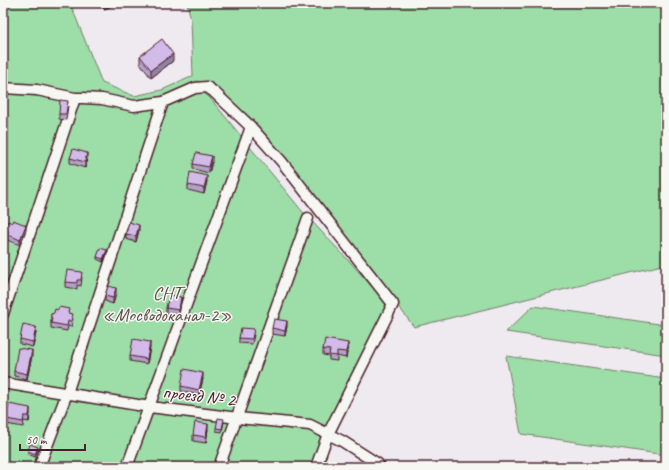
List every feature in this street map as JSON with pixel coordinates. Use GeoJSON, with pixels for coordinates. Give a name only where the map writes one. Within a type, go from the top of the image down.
{"type":"FeatureCollection","features":[{"type":"Feature","properties":{"kind":"street"},"geometry":{"type":"LineString","coordinates":[[3,88],[37,90],[75,98],[102,99],[134,106],[163,102],[195,88],[207,87],[251,127],[282,162],[393,304],[328,434],[316,467]]}},
{"type":"Feature","properties":{"kind":"street"},"geometry":{"type":"LineString","coordinates":[[3,314],[75,98]]}},
{"type":"Feature","properties":{"kind":"street"},"geometry":{"type":"LineString","coordinates":[[39,467],[67,393],[163,102]]}},
{"type":"Feature","properties":{"kind":"street"},"geometry":{"type":"LineString","coordinates":[[127,467],[251,127]]}},
{"type":"Feature","properties":{"kind":"street"},"geometry":{"type":"LineString","coordinates":[[219,467],[238,418],[308,218]]}},
{"type":"Feature","properties":{"kind":"street","name":"проезд № 2"},"geometry":{"type":"LineString","coordinates":[[3,383],[150,407],[310,425],[342,441],[378,464],[380,467]]}},
{"type":"Feature","properties":{"kind":"green space"},"geometry":{"type":"Polygon","coordinates":[[[3,3],[70,3],[102,83],[134,96],[162,90],[193,76],[191,20],[187,3],[666,3],[666,264],[414,327],[287,159],[254,121],[213,84],[197,81],[163,96],[150,100],[134,102],[3,82],[3,3]]]}},
{"type":"Feature","properties":{"kind":"green space","name":"СНТ «Мосводоканал-2»"},"geometry":{"type":"Polygon","coordinates":[[[196,91],[203,92],[210,98],[302,211],[387,304],[312,467],[3,467],[3,93],[79,102],[88,100],[136,109],[196,91]]]}},
{"type":"Feature","properties":{"kind":"green space"},"geometry":{"type":"Polygon","coordinates":[[[533,306],[666,325],[666,355],[506,332],[533,306]]]}},
{"type":"Feature","properties":{"kind":"green space"},"geometry":{"type":"Polygon","coordinates":[[[506,356],[666,379],[666,455],[521,434],[506,356]]]}},
{"type":"Feature","properties":{"kind":"building"},"geometry":{"type":"Polygon","coordinates":[[[162,39],[173,54],[151,70],[140,56],[162,39]]]}},
{"type":"Feature","properties":{"kind":"building"},"geometry":{"type":"Polygon","coordinates":[[[60,100],[68,101],[66,114],[59,114],[60,100]]]}},
{"type":"Feature","properties":{"kind":"building"},"geometry":{"type":"Polygon","coordinates":[[[73,149],[87,153],[85,162],[70,158],[73,149]]]}},
{"type":"Feature","properties":{"kind":"building"},"geometry":{"type":"Polygon","coordinates":[[[196,153],[212,156],[209,167],[193,164],[196,153]]]}},
{"type":"Feature","properties":{"kind":"building"},"geometry":{"type":"Polygon","coordinates":[[[190,172],[207,176],[204,188],[188,185],[190,172]]]}},
{"type":"Feature","properties":{"kind":"building"},"geometry":{"type":"Polygon","coordinates":[[[13,220],[26,225],[20,240],[7,234],[8,231],[4,229],[8,221],[12,223],[13,220]]]}},
{"type":"Feature","properties":{"kind":"building"},"geometry":{"type":"Polygon","coordinates":[[[129,222],[139,225],[136,236],[126,234],[129,222]]]}},
{"type":"Feature","properties":{"kind":"building"},"geometry":{"type":"Polygon","coordinates":[[[100,248],[107,250],[103,259],[97,257],[100,248]]]}},
{"type":"Feature","properties":{"kind":"building"},"geometry":{"type":"Polygon","coordinates":[[[67,270],[82,272],[81,280],[77,280],[77,283],[65,282],[67,270]]]}},
{"type":"Feature","properties":{"kind":"building"},"geometry":{"type":"Polygon","coordinates":[[[108,286],[116,288],[113,298],[105,296],[108,286]]]}},
{"type":"Feature","properties":{"kind":"building"},"geometry":{"type":"Polygon","coordinates":[[[169,295],[181,297],[179,310],[166,308],[169,295]]]}},
{"type":"Feature","properties":{"kind":"building"},"geometry":{"type":"Polygon","coordinates":[[[59,307],[69,309],[68,313],[73,314],[71,321],[68,321],[67,326],[51,323],[51,314],[54,313],[55,309],[58,310],[59,307]]]}},
{"type":"Feature","properties":{"kind":"building"},"geometry":{"type":"Polygon","coordinates":[[[274,319],[287,321],[285,331],[272,328],[274,319]]]}},
{"type":"Feature","properties":{"kind":"building"},"geometry":{"type":"Polygon","coordinates":[[[23,324],[36,327],[33,342],[20,339],[23,324]]]}},
{"type":"Feature","properties":{"kind":"building"},"geometry":{"type":"Polygon","coordinates":[[[241,328],[254,329],[252,339],[239,338],[241,328]]]}},
{"type":"Feature","properties":{"kind":"building"},"geometry":{"type":"Polygon","coordinates":[[[133,339],[150,342],[147,359],[130,356],[133,339]]]}},
{"type":"Feature","properties":{"kind":"building"},"geometry":{"type":"Polygon","coordinates":[[[325,339],[348,343],[346,352],[337,351],[337,356],[329,355],[330,350],[323,349],[325,339]]]}},
{"type":"Feature","properties":{"kind":"building"},"geometry":{"type":"Polygon","coordinates":[[[18,348],[32,350],[27,374],[14,371],[18,348]]]}},
{"type":"Feature","properties":{"kind":"building"},"geometry":{"type":"Polygon","coordinates":[[[184,369],[203,373],[199,390],[181,386],[184,369]]]}},
{"type":"Feature","properties":{"kind":"building"},"geometry":{"type":"Polygon","coordinates":[[[9,404],[30,408],[29,416],[24,416],[23,422],[6,419],[9,404]]]}},
{"type":"Feature","properties":{"kind":"building"},"geometry":{"type":"Polygon","coordinates":[[[218,418],[224,419],[222,429],[216,428],[218,418]]]}},
{"type":"Feature","properties":{"kind":"building"},"geometry":{"type":"Polygon","coordinates":[[[195,422],[208,424],[206,437],[193,435],[195,422]]]}},
{"type":"Feature","properties":{"kind":"building"},"geometry":{"type":"Polygon","coordinates":[[[30,444],[38,447],[35,454],[28,451],[30,444]]]}}]}
